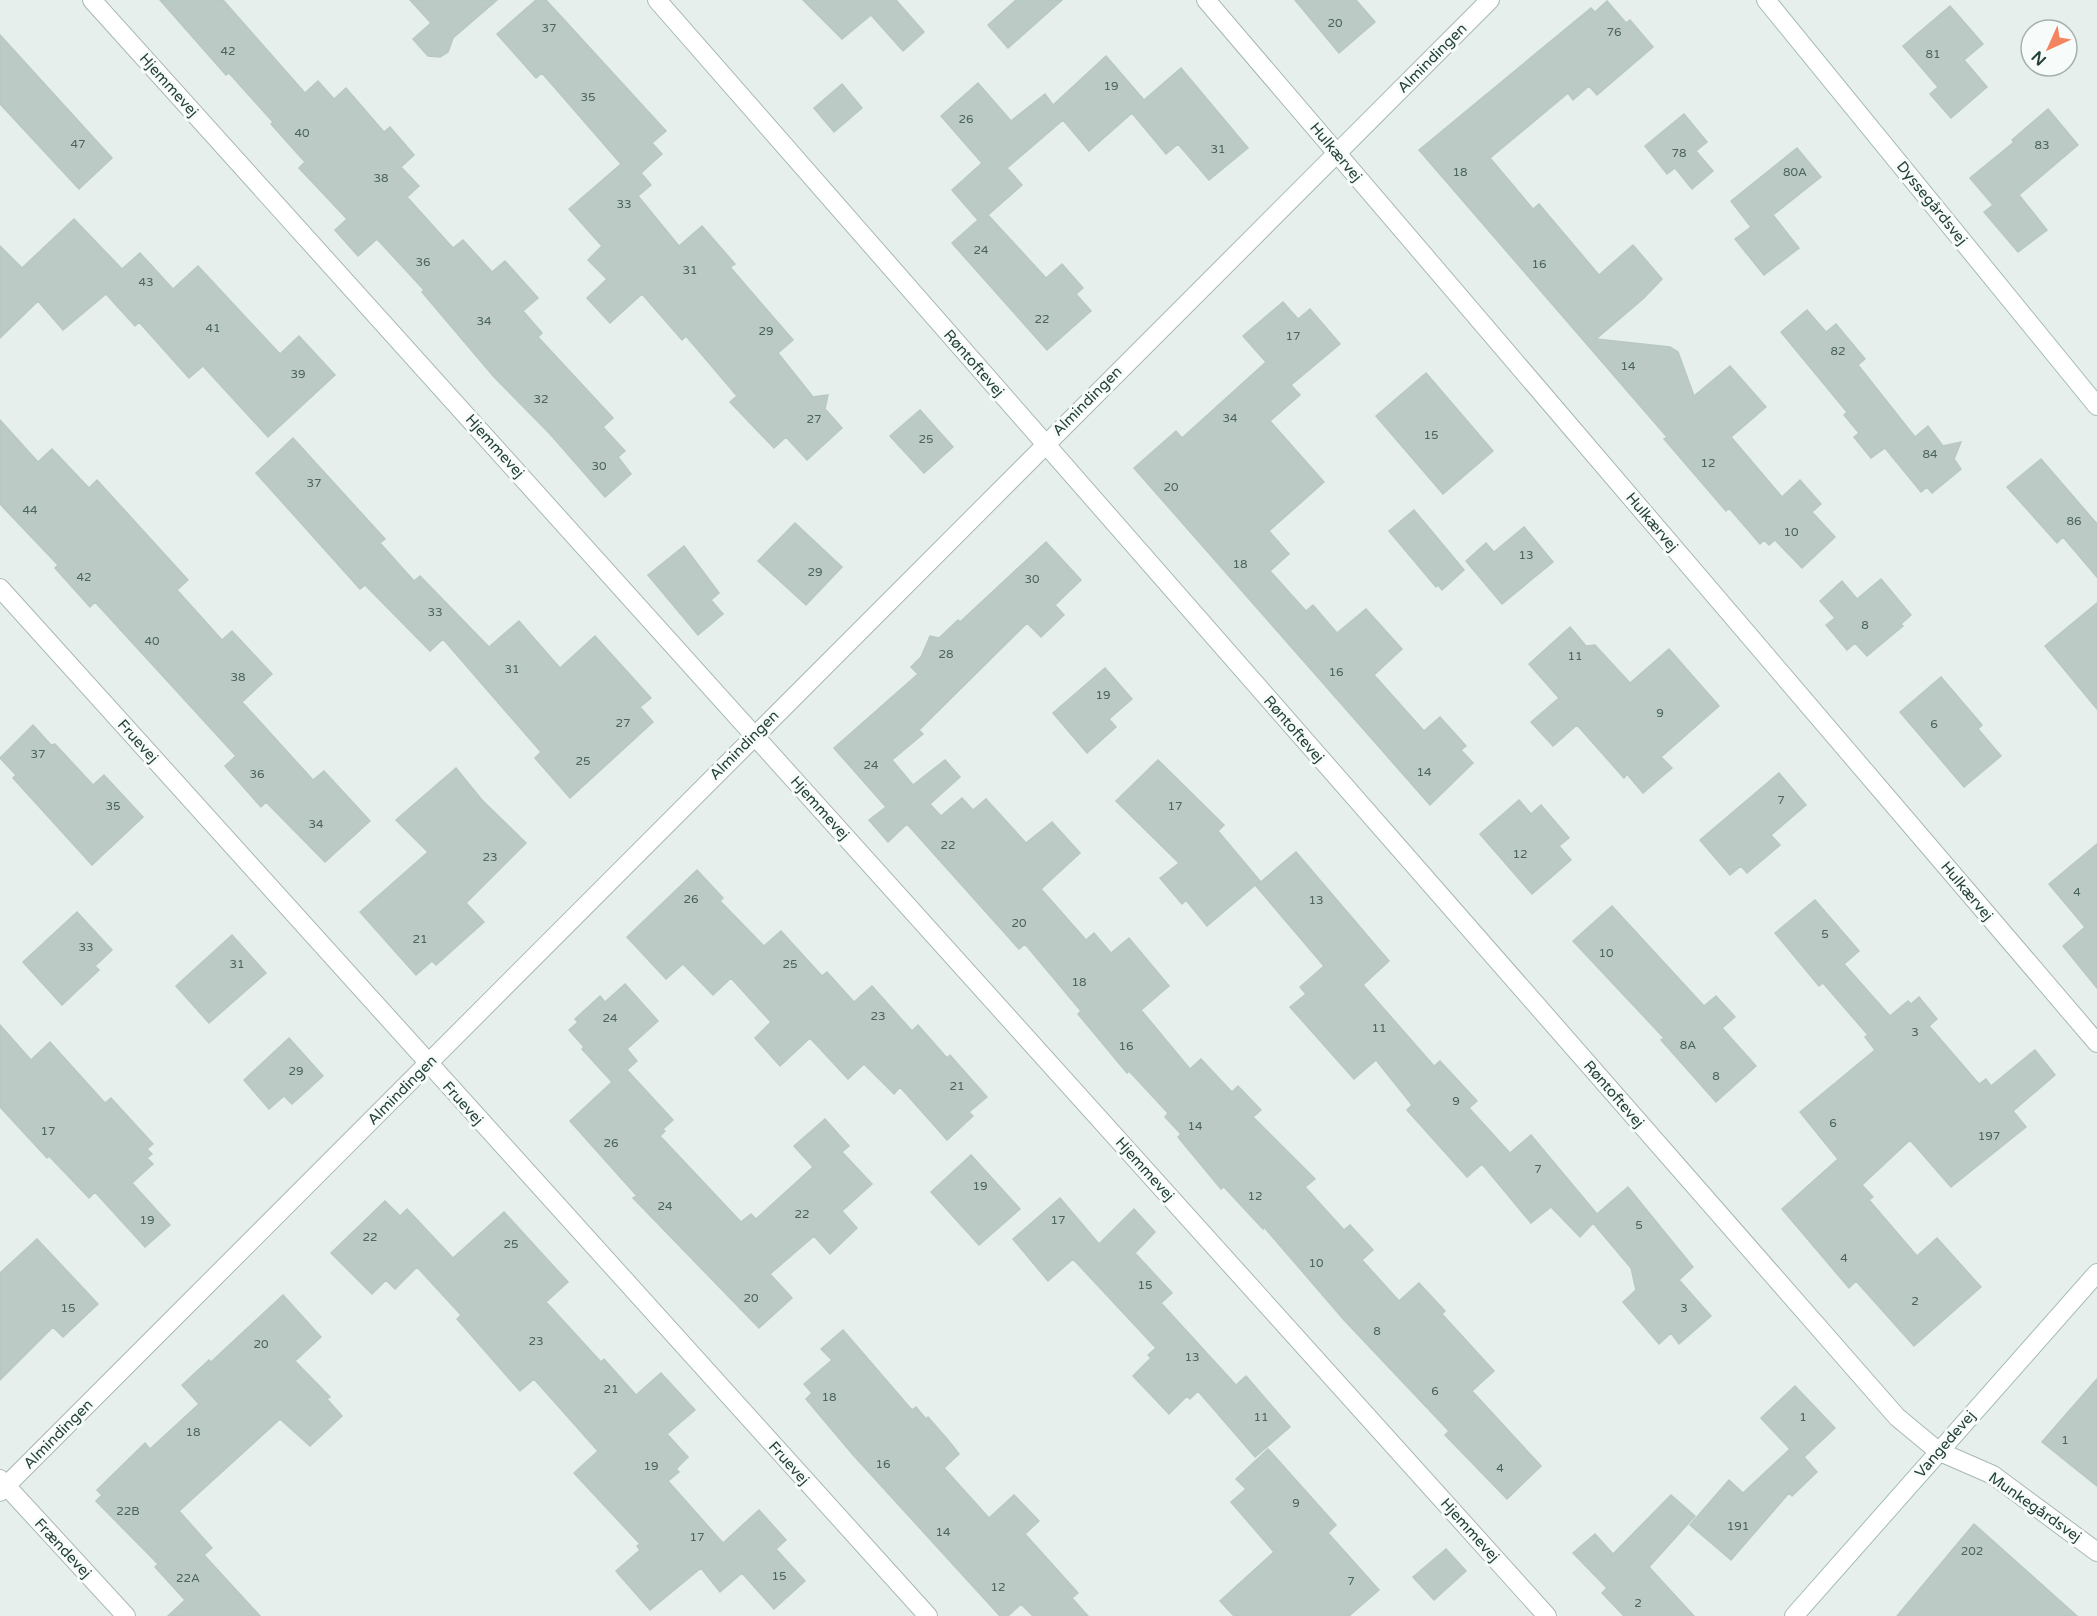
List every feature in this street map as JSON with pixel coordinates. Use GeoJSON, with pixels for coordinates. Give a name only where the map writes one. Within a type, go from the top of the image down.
{"type":"FeatureCollection","features":[{"type":"Feature","properties":{"kind":"street","name":"Hjemmevej"},"geometry":{"type":"LineString","coordinates":[[92,0],[1546,1616]]}},
{"type":"Feature","properties":{"kind":"street","name":"Røntoftevej"},"geometry":{"type":"LineString","coordinates":[[657,0],[1897,1417],[1938,1451]]}},
{"type":"Feature","properties":{"kind":"street","name":"Hulkærvej"},"geometry":{"type":"LineString","coordinates":[[1206,0],[2097,1043]]}},
{"type":"Feature","properties":{"kind":"street","name":"Almindingen"},"geometry":{"type":"LineString","coordinates":[[2,1486],[428,1064],[1045,443],[1490,0]]}},
{"type":"Feature","properties":{"kind":"street","name":"Dyssegårdsvej"},"geometry":{"type":"LineString","coordinates":[[1766,0],[2097,406]]}},
{"type":"Feature","properties":{"kind":"street","name":"Fruevej"},"geometry":{"type":"LineString","coordinates":[[0,588],[928,1616]]}},
{"type":"Feature","properties":{"kind":"street","name":"Vangedevej"},"geometry":{"type":"LineString","coordinates":[[1794,1616],[2097,1273]]}},
{"type":"Feature","properties":{"kind":"street","name":"Munkegårdsvej"},"geometry":{"type":"LineString","coordinates":[[1938,1451],[1993,1475],[2097,1551]]}},
{"type":"Feature","properties":{"kind":"street","name":"Frændevej"},"geometry":{"type":"LineString","coordinates":[[2,1486],[126,1616]]}},
{"type":"Feature","properties":{"kind":"building"},"geometry":{"type":"Polygon","coordinates":[[[160,0],[223,0],[305,93],[318,81],[334,99],[346,88],[384,132],[390,127],[414,155],[401,167],[419,186],[407,197],[453,248],[463,240],[492,272],[505,261],[538,298],[523,311],[542,333],[538,337],[613,418],[603,427],[625,451],[618,457],[631,474],[605,497],[550,434],[494,377],[422,292],[424,290],[377,239],[358,256],[335,230],[347,219],[299,168],[305,162],[271,124],[273,122],[229,73],[226,75],[160,0]]]}},
{"type":"Feature","properties":{"kind":"building"},"geometry":{"type":"Polygon","coordinates":[[[410,0],[497,0],[453,38],[448,52],[440,57],[428,56],[413,39],[431,23],[410,0]]]}},
{"type":"Feature","properties":{"kind":"building"},"geometry":{"type":"Polygon","coordinates":[[[536,0],[546,0],[666,131],[652,143],[662,154],[641,173],[651,185],[638,196],[679,246],[702,226],[735,264],[730,267],[793,340],[778,353],[813,397],[828,395],[825,409],[842,428],[807,460],[786,437],[774,448],[730,402],[737,396],[686,336],[682,340],[642,294],[610,323],[587,298],[607,279],[588,260],[602,246],[569,209],[621,164],[542,73],[536,78],[497,34],[536,0]]]}},
{"type":"Feature","properties":{"kind":"building"},"geometry":{"type":"Polygon","coordinates":[[[803,0],[896,0],[924,32],[903,51],[871,15],[842,39],[803,0]]]}},
{"type":"Feature","properties":{"kind":"building"},"geometry":{"type":"Polygon","coordinates":[[[1016,0],[1062,0],[1008,48],[988,25],[1016,0]]]}},
{"type":"Feature","properties":{"kind":"building"},"geometry":{"type":"Polygon","coordinates":[[[1295,0],[1356,0],[1375,22],[1339,53],[1295,0]]]}},
{"type":"Feature","properties":{"kind":"building"},"geometry":{"type":"Polygon","coordinates":[[[1607,1],[1626,23],[1630,20],[1653,47],[1597,95],[1589,86],[1573,100],[1568,93],[1490,158],[1533,209],[1539,204],[1599,275],[1633,245],[1662,279],[1644,298],[1596,339],[1670,347],[1678,352],[1694,396],[1730,366],[1766,407],[1731,437],[1782,497],[1800,480],[1821,504],[1812,512],[1835,537],[1802,568],[1775,540],[1769,545],[1764,540],[1760,544],[1729,508],[1726,511],[1664,439],[1667,437],[1419,150],[1591,8],[1595,12],[1607,1]]]}},
{"type":"Feature","properties":{"kind":"building"},"geometry":{"type":"Polygon","coordinates":[[[1950,6],[1983,44],[1964,60],[1987,87],[1951,118],[1930,94],[1938,87],[1903,46],[1950,6]]]}},
{"type":"Feature","properties":{"kind":"building"},"geometry":{"type":"Polygon","coordinates":[[[0,35],[112,158],[79,189],[0,104],[0,35]]]}},
{"type":"Feature","properties":{"kind":"building"},"geometry":{"type":"Polygon","coordinates":[[[1106,56],[1144,100],[1181,68],[1248,148],[1209,180],[1178,144],[1166,154],[1132,113],[1089,151],[1063,120],[1007,168],[1022,185],[988,215],[1046,278],[1062,264],[1083,288],[1076,294],[1091,311],[1047,350],[952,243],[978,220],[952,190],[982,163],[941,116],[978,83],[1011,121],[1045,94],[1053,105],[1106,56]]]}},
{"type":"Feature","properties":{"kind":"building"},"geometry":{"type":"Polygon","coordinates":[[[842,84],[862,108],[834,132],[814,108],[842,84]]]}},
{"type":"Feature","properties":{"kind":"building"},"geometry":{"type":"Polygon","coordinates":[[[2048,109],[2078,145],[2019,195],[2047,230],[2018,252],[1984,212],[1993,205],[1970,178],[2014,142],[2012,140],[2048,109]]]}},
{"type":"Feature","properties":{"kind":"building"},"geometry":{"type":"Polygon","coordinates":[[[1684,114],[1707,142],[1696,151],[1713,171],[1692,189],[1675,168],[1667,174],[1645,146],[1684,114]]]}},
{"type":"Feature","properties":{"kind":"building"},"geometry":{"type":"Polygon","coordinates":[[[1797,148],[1821,177],[1773,215],[1799,248],[1764,275],[1735,239],[1751,227],[1731,201],[1797,148]]]}},
{"type":"Feature","properties":{"kind":"building"},"geometry":{"type":"Polygon","coordinates":[[[74,219],[122,269],[140,253],[173,289],[198,266],[280,354],[299,336],[335,375],[268,437],[203,366],[189,378],[139,322],[135,326],[106,294],[63,330],[38,301],[0,338],[0,246],[22,268],[74,219]]]}},
{"type":"Feature","properties":{"kind":"building"},"geometry":{"type":"Polygon","coordinates":[[[1283,302],[1298,319],[1310,309],[1340,344],[1291,385],[1300,395],[1270,421],[1324,482],[1269,531],[1289,554],[1270,571],[1306,611],[1313,605],[1337,633],[1366,609],[1402,649],[1374,675],[1424,731],[1440,717],[1466,746],[1461,750],[1473,763],[1430,805],[1134,468],[1176,431],[1182,438],[1266,362],[1243,336],[1283,302]]]}},
{"type":"Feature","properties":{"kind":"building"},"geometry":{"type":"Polygon","coordinates":[[[1807,310],[1826,332],[1836,324],[1865,359],[1858,365],[1915,437],[1928,426],[1943,446],[1961,442],[1954,459],[1961,469],[1932,493],[1927,487],[1921,492],[1885,448],[1871,458],[1854,437],[1859,433],[1844,415],[1847,412],[1781,332],[1807,310]]]}},
{"type":"Feature","properties":{"kind":"building"},"geometry":{"type":"Polygon","coordinates":[[[1426,373],[1493,451],[1443,494],[1376,416],[1426,373]]]}},
{"type":"Feature","properties":{"kind":"building"},"geometry":{"type":"Polygon","coordinates":[[[920,410],[953,447],[924,473],[890,436],[920,410]]]}},
{"type":"Feature","properties":{"kind":"building"},"geometry":{"type":"Polygon","coordinates":[[[0,420],[38,462],[52,449],[89,488],[97,480],[188,580],[177,590],[222,640],[232,631],[272,674],[242,702],[313,780],[324,771],[370,821],[325,862],[266,802],[261,807],[225,766],[236,756],[95,602],[90,607],[55,568],[58,565],[0,504],[0,420]]]}},
{"type":"Feature","properties":{"kind":"building"},"geometry":{"type":"Polygon","coordinates":[[[293,438],[385,539],[380,543],[414,581],[420,576],[489,647],[519,621],[560,668],[595,636],[651,698],[640,707],[653,722],[570,798],[535,758],[541,752],[443,639],[430,651],[365,585],[360,589],[256,473],[293,438]]]}},
{"type":"Feature","properties":{"kind":"building"},"geometry":{"type":"Polygon","coordinates":[[[2041,459],[2097,524],[2097,577],[2063,537],[2057,543],[2007,487],[2041,459]]]}},
{"type":"Feature","properties":{"kind":"building"},"geometry":{"type":"Polygon","coordinates":[[[1414,510],[1464,570],[1442,590],[1438,585],[1436,587],[1389,531],[1414,510]]]}},
{"type":"Feature","properties":{"kind":"building"},"geometry":{"type":"Polygon","coordinates":[[[795,523],[842,567],[806,605],[758,561],[795,523]]]}},
{"type":"Feature","properties":{"kind":"building"},"geometry":{"type":"Polygon","coordinates":[[[1524,527],[1553,562],[1502,604],[1466,561],[1486,543],[1494,552],[1524,527]]]}},
{"type":"Feature","properties":{"kind":"building"},"geometry":{"type":"Polygon","coordinates":[[[1046,542],[1081,580],[1055,605],[1064,615],[1041,637],[1027,623],[919,730],[923,734],[892,760],[913,785],[945,760],[960,777],[930,804],[941,816],[962,798],[973,810],[986,799],[1026,843],[1052,822],[1080,853],[1041,889],[1086,940],[1094,933],[1111,953],[1129,938],[1169,986],[1141,1010],[1190,1069],[1201,1059],[1232,1092],[1238,1086],[1261,1110],[1253,1117],[1315,1179],[1305,1187],[1344,1230],[1350,1225],[1373,1250],[1362,1260],[1399,1301],[1419,1283],[1445,1311],[1442,1314],[1494,1371],[1472,1391],[1541,1466],[1507,1499],[1445,1435],[1449,1431],[1344,1320],[1264,1227],[1263,1229],[1224,1187],[1221,1189],[1178,1137],[1181,1134],[1165,1117],[1168,1113],[1129,1071],[1127,1073],[1078,1014],[1081,1011],[1025,944],[1019,949],[907,824],[888,842],[869,820],[886,807],[834,748],[918,674],[911,667],[921,657],[930,636],[939,638],[958,620],[960,622],[1046,542]]]}},
{"type":"Feature","properties":{"kind":"building"},"geometry":{"type":"Polygon","coordinates":[[[684,546],[719,593],[711,600],[723,614],[698,635],[648,575],[684,546]]]}},
{"type":"Feature","properties":{"kind":"building"},"geometry":{"type":"Polygon","coordinates":[[[1881,579],[1911,615],[1901,624],[1903,626],[1867,656],[1855,643],[1847,650],[1826,625],[1835,618],[1820,601],[1842,581],[1857,599],[1881,579]]]}},
{"type":"Feature","properties":{"kind":"building"},"geometry":{"type":"Polygon","coordinates":[[[2097,603],[2097,709],[2045,646],[2097,603]]]}},
{"type":"Feature","properties":{"kind":"building"},"geometry":{"type":"Polygon","coordinates":[[[1570,627],[1586,646],[1595,645],[1630,683],[1669,649],[1719,706],[1661,757],[1672,768],[1643,793],[1627,774],[1624,778],[1577,725],[1553,746],[1531,722],[1559,698],[1529,664],[1570,627]]]}},
{"type":"Feature","properties":{"kind":"building"},"geometry":{"type":"Polygon","coordinates":[[[1105,668],[1132,699],[1109,719],[1116,727],[1087,753],[1053,713],[1105,668]]]}},
{"type":"Feature","properties":{"kind":"building"},"geometry":{"type":"Polygon","coordinates":[[[1941,677],[1982,725],[1978,729],[2001,756],[1964,787],[1900,712],[1941,677]]]}},
{"type":"Feature","properties":{"kind":"building"},"geometry":{"type":"Polygon","coordinates":[[[33,725],[51,745],[55,744],[93,785],[104,775],[143,817],[92,865],[13,778],[16,775],[0,758],[33,725]]]}},
{"type":"Feature","properties":{"kind":"building"},"geometry":{"type":"Polygon","coordinates":[[[1158,760],[1224,825],[1218,831],[1260,881],[1207,926],[1186,900],[1182,904],[1160,878],[1179,863],[1116,801],[1158,760]]]}},
{"type":"Feature","properties":{"kind":"building"},"geometry":{"type":"Polygon","coordinates":[[[456,768],[482,800],[526,843],[466,903],[484,922],[436,965],[432,961],[416,975],[360,912],[428,852],[396,820],[456,768]]]}},
{"type":"Feature","properties":{"kind":"building"},"geometry":{"type":"Polygon","coordinates":[[[1779,773],[1806,805],[1771,835],[1780,845],[1747,873],[1741,866],[1730,875],[1700,840],[1779,773]]]}},
{"type":"Feature","properties":{"kind":"building"},"geometry":{"type":"Polygon","coordinates":[[[1519,800],[1531,814],[1541,805],[1569,838],[1559,846],[1571,860],[1532,894],[1480,834],[1519,800]]]}},
{"type":"Feature","properties":{"kind":"building"},"geometry":{"type":"Polygon","coordinates":[[[2097,844],[2097,988],[2063,946],[2085,927],[2049,884],[2097,844]]]}},
{"type":"Feature","properties":{"kind":"building"},"geometry":{"type":"Polygon","coordinates":[[[1296,852],[1389,961],[1363,985],[1434,1066],[1440,1061],[1477,1101],[1469,1108],[1510,1153],[1531,1135],[1597,1214],[1628,1187],[1693,1267],[1679,1280],[1711,1316],[1679,1344],[1671,1333],[1659,1344],[1623,1302],[1636,1290],[1631,1268],[1593,1223],[1580,1237],[1551,1207],[1531,1223],[1482,1164],[1467,1177],[1407,1110],[1412,1105],[1376,1060],[1354,1079],[1290,1007],[1306,994],[1300,987],[1324,966],[1256,886],[1296,852]]]}},
{"type":"Feature","properties":{"kind":"building"},"geometry":{"type":"Polygon","coordinates":[[[697,870],[723,898],[720,901],[764,946],[781,931],[822,976],[827,972],[854,1002],[872,986],[912,1031],[918,1025],[947,1058],[950,1055],[987,1097],[969,1112],[973,1116],[947,1140],[900,1087],[894,1094],[864,1064],[848,1079],[810,1038],[780,1066],[755,1038],[771,1022],[731,978],[713,995],[683,964],[666,979],[627,937],[697,870]]]}},
{"type":"Feature","properties":{"kind":"building"},"geometry":{"type":"Polygon","coordinates":[[[1815,900],[1859,951],[1844,964],[1890,1016],[1908,1001],[1911,1004],[1919,997],[1937,1019],[1929,1026],[1979,1084],[1986,1079],[1991,1086],[2035,1050],[2055,1075],[2013,1111],[2026,1127],[1951,1187],[1910,1140],[1862,1185],[1873,1197],[1869,1200],[1917,1256],[1937,1238],[1981,1287],[1914,1346],[1856,1281],[1849,1288],[1782,1209],[1838,1159],[1800,1112],[1875,1050],[1865,1037],[1868,1035],[1823,983],[1819,986],[1775,933],[1815,900]]]}},
{"type":"Feature","properties":{"kind":"building"},"geometry":{"type":"Polygon","coordinates":[[[1612,906],[1704,1006],[1716,996],[1735,1017],[1722,1028],[1756,1066],[1716,1102],[1661,1040],[1664,1038],[1573,941],[1612,906]]]}},
{"type":"Feature","properties":{"kind":"building"},"geometry":{"type":"Polygon","coordinates":[[[77,912],[112,950],[95,966],[99,970],[62,1005],[23,962],[77,912]]]}},
{"type":"Feature","properties":{"kind":"building"},"geometry":{"type":"Polygon","coordinates":[[[232,935],[266,973],[209,1023],[176,986],[232,935]]]}},
{"type":"Feature","properties":{"kind":"building"},"geometry":{"type":"Polygon","coordinates":[[[625,984],[658,1021],[627,1049],[637,1061],[627,1070],[673,1120],[663,1129],[665,1131],[660,1136],[741,1222],[751,1214],[756,1219],[813,1167],[794,1146],[825,1119],[849,1146],[842,1152],[872,1184],[842,1211],[857,1228],[830,1254],[814,1236],[770,1274],[792,1298],[759,1328],[633,1198],[637,1196],[570,1121],[612,1082],[582,1049],[584,1047],[569,1030],[578,1022],[575,1019],[600,996],[605,1002],[625,984]]]}},
{"type":"Feature","properties":{"kind":"building"},"geometry":{"type":"Polygon","coordinates":[[[0,1025],[31,1060],[50,1042],[105,1103],[111,1098],[153,1144],[147,1149],[152,1154],[147,1158],[153,1164],[132,1183],[170,1225],[145,1247],[95,1192],[89,1198],[49,1156],[47,1158],[0,1107],[0,1025]]]}},
{"type":"Feature","properties":{"kind":"building"},"geometry":{"type":"Polygon","coordinates":[[[289,1038],[323,1076],[292,1104],[284,1096],[269,1109],[244,1080],[289,1038]]]}},
{"type":"Feature","properties":{"kind":"building"},"geometry":{"type":"Polygon","coordinates":[[[971,1155],[1020,1209],[979,1245],[931,1192],[971,1155]]]}},
{"type":"Feature","properties":{"kind":"building"},"geometry":{"type":"Polygon","coordinates":[[[1060,1198],[1099,1244],[1134,1209],[1155,1232],[1135,1253],[1172,1293],[1161,1303],[1236,1385],[1246,1376],[1290,1427],[1255,1457],[1198,1391],[1190,1399],[1187,1396],[1169,1414],[1133,1376],[1151,1358],[1148,1355],[1156,1348],[1073,1259],[1048,1281],[1013,1239],[1060,1198]]]}},
{"type":"Feature","properties":{"kind":"building"},"geometry":{"type":"Polygon","coordinates":[[[385,1201],[400,1216],[407,1209],[453,1258],[504,1212],[568,1282],[546,1302],[601,1362],[604,1359],[636,1395],[661,1373],[695,1410],[667,1434],[688,1457],[676,1469],[679,1472],[668,1481],[723,1543],[759,1510],[786,1540],[776,1549],[805,1581],[774,1609],[742,1573],[720,1592],[701,1568],[650,1610],[616,1571],[640,1550],[637,1546],[640,1544],[574,1473],[598,1451],[534,1379],[520,1391],[457,1319],[461,1315],[417,1267],[395,1289],[386,1280],[372,1294],[331,1253],[385,1201]]]}},
{"type":"Feature","properties":{"kind":"building"},"geometry":{"type":"Polygon","coordinates":[[[37,1239],[98,1304],[63,1337],[53,1327],[0,1380],[0,1273],[37,1239]]]}},
{"type":"Feature","properties":{"kind":"building"},"geometry":{"type":"Polygon","coordinates":[[[283,1295],[321,1337],[295,1361],[330,1397],[327,1399],[342,1416],[310,1446],[280,1419],[179,1511],[212,1548],[204,1555],[260,1616],[168,1616],[185,1600],[155,1567],[158,1564],[96,1501],[102,1495],[97,1490],[145,1443],[150,1449],[199,1404],[182,1385],[209,1360],[211,1362],[283,1295]]]}},
{"type":"Feature","properties":{"kind":"building"},"geometry":{"type":"Polygon","coordinates":[[[843,1330],[912,1410],[916,1407],[926,1419],[928,1417],[959,1454],[944,1468],[989,1518],[1014,1495],[1039,1521],[1025,1534],[1078,1593],[1072,1598],[1088,1616],[1033,1616],[1021,1604],[1008,1616],[1000,1616],[854,1456],[806,1399],[812,1393],[804,1384],[832,1360],[821,1349],[843,1330]]]}},
{"type":"Feature","properties":{"kind":"building"},"geometry":{"type":"Polygon","coordinates":[[[2097,1379],[2097,1486],[2042,1442],[2097,1379]]]}},
{"type":"Feature","properties":{"kind":"building"},"geometry":{"type":"Polygon","coordinates":[[[1795,1386],[1835,1428],[1804,1457],[1817,1472],[1792,1496],[1789,1493],[1731,1560],[1690,1525],[1729,1480],[1743,1493],[1790,1449],[1761,1418],[1795,1386]]]}},
{"type":"Feature","properties":{"kind":"building"},"geometry":{"type":"Polygon","coordinates":[[[1268,1449],[1336,1525],[1328,1533],[1379,1590],[1349,1616],[1234,1616],[1220,1601],[1274,1552],[1231,1502],[1246,1489],[1236,1479],[1268,1449]]]}},
{"type":"Feature","properties":{"kind":"building"},"geometry":{"type":"Polygon","coordinates":[[[1671,1495],[1695,1516],[1649,1567],[1694,1616],[1624,1616],[1602,1593],[1607,1588],[1573,1553],[1595,1534],[1613,1554],[1671,1495]]]}},
{"type":"Feature","properties":{"kind":"building"},"geometry":{"type":"Polygon","coordinates":[[[1974,1524],[2077,1616],[1897,1616],[1974,1524]]]}},
{"type":"Feature","properties":{"kind":"building"},"geometry":{"type":"Polygon","coordinates":[[[1446,1549],[1466,1571],[1434,1600],[1413,1577],[1446,1549]]]}}]}
